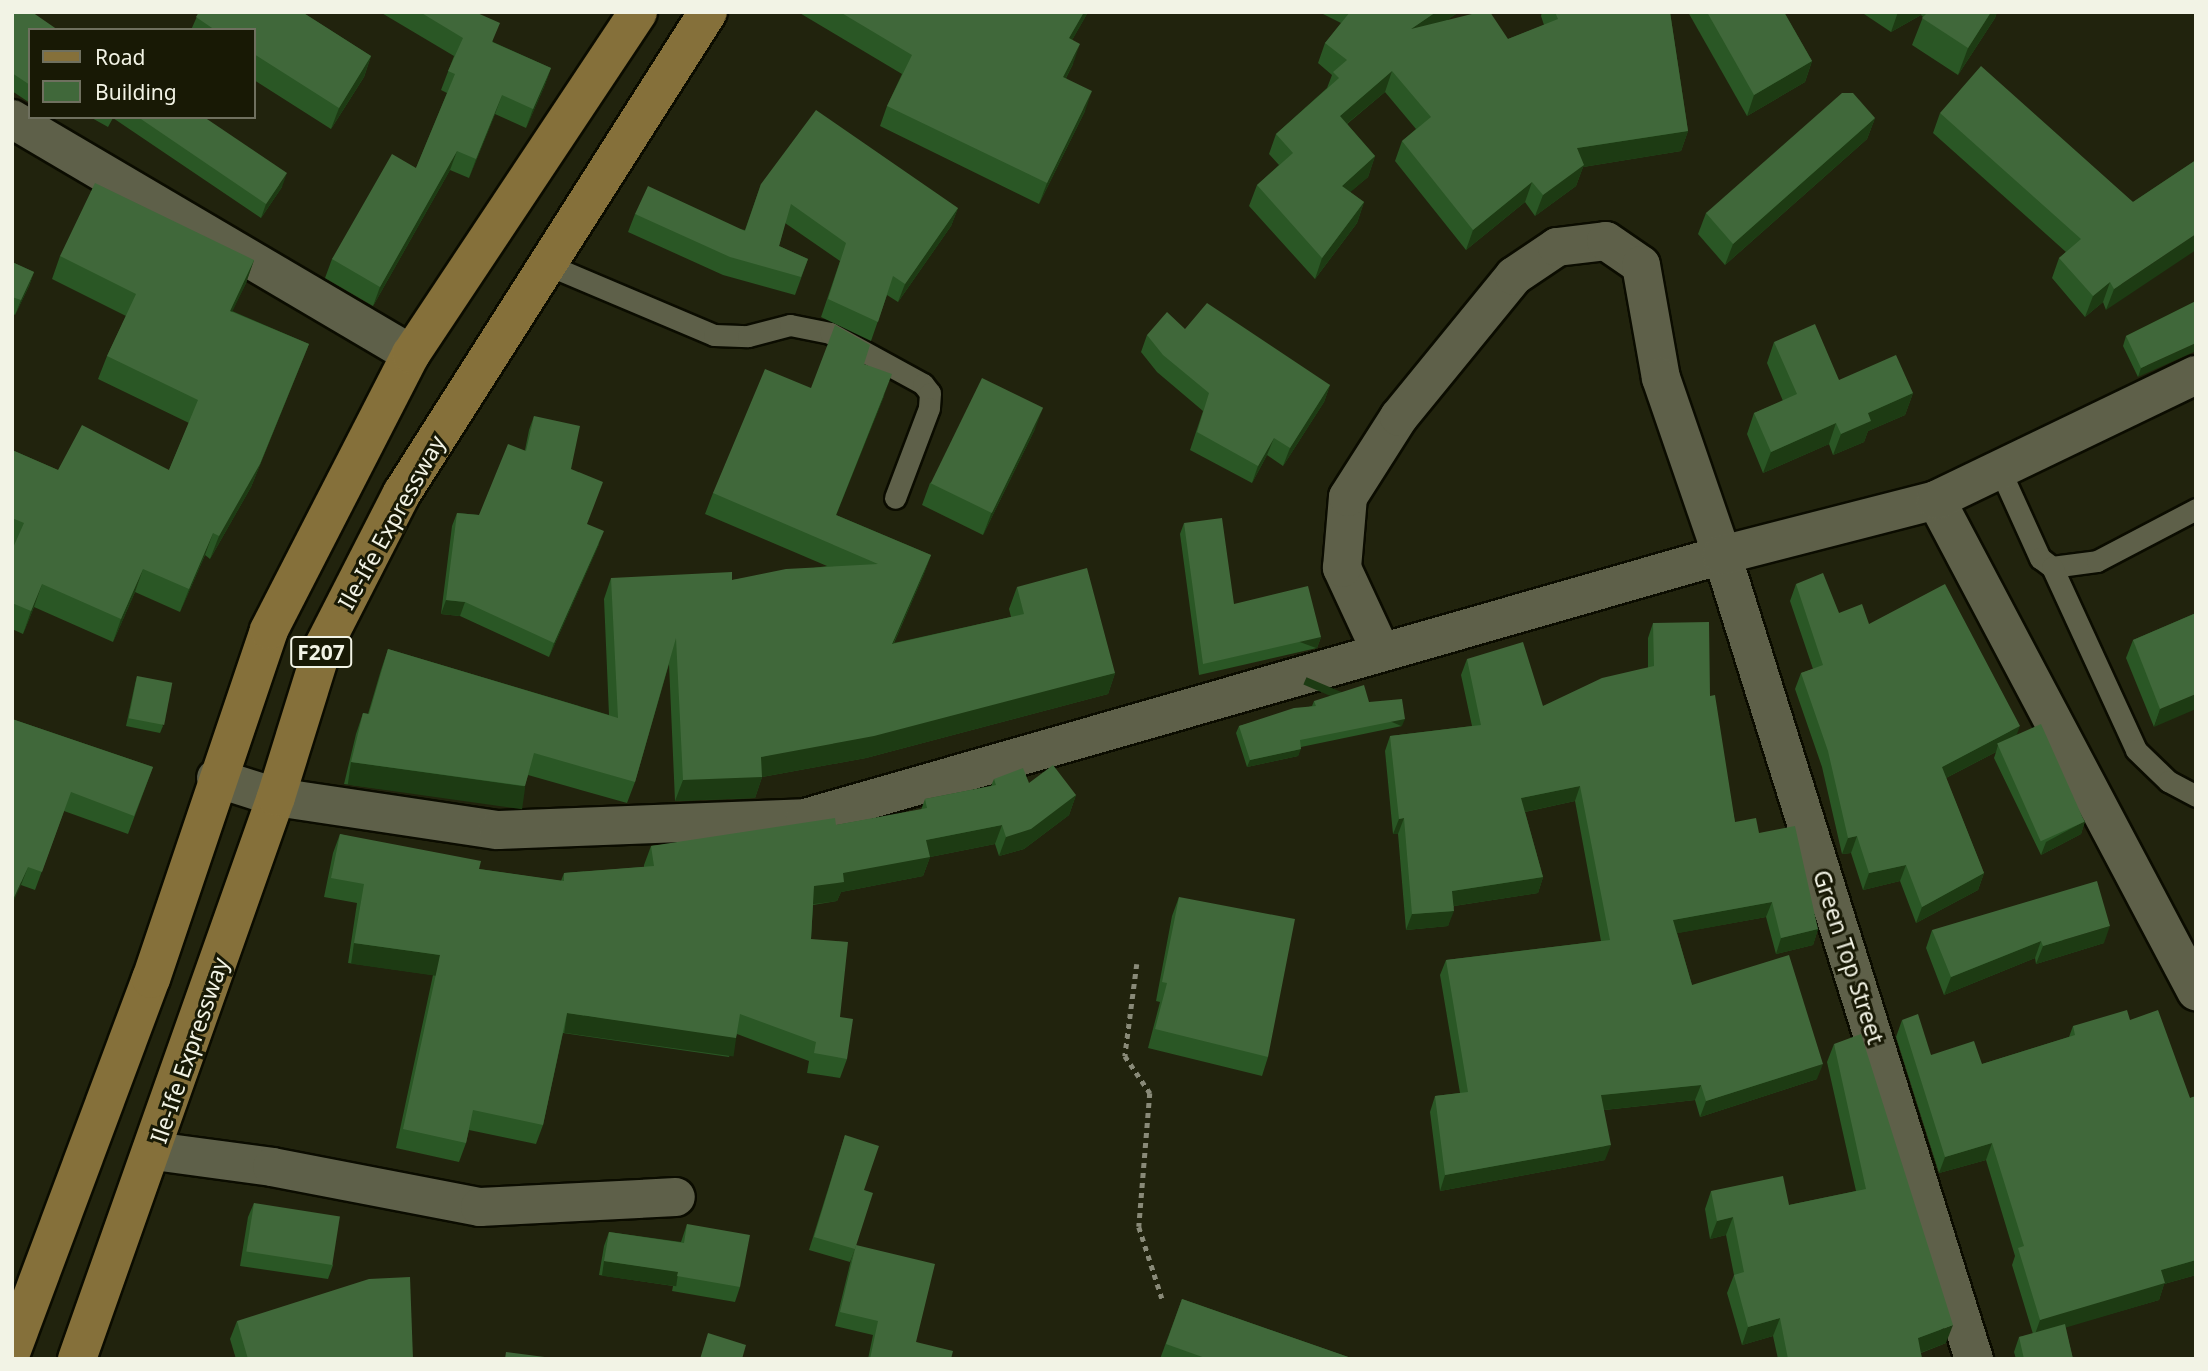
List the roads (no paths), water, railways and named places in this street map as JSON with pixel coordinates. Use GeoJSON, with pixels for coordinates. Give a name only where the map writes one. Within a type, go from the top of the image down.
{"type":"FeatureCollection","features":[{"type":"Feature","properties":{"kind":"main road","name":"F207"},"geometry":{"type":"LineString","coordinates":[[12,1350],[146,992],[216,778],[269,630],[411,354],[638,12]]}},
{"type":"Feature","properties":{"kind":"main road","name":"Ile-Ife Expressway"},"geometry":{"type":"LineString","coordinates":[[78,1359],[154,1151],[276,797],[322,649],[402,493],[708,12]]}},
{"type":"Feature","properties":{"kind":"street"},"geometry":{"type":"LineString","coordinates":[[12,120],[411,354]]}},
{"type":"Feature","properties":{"kind":"street","name":"Green Top Street"},"geometry":{"type":"LineString","coordinates":[[1381,652],[1342,568],[1348,497],[1399,417],[1514,276],[1557,247],[1606,242],[1641,265],[1661,378],[1722,555],[1974,1359]]}},
{"type":"Feature","properties":{"kind":"street"},"geometry":{"type":"LineString","coordinates":[[216,778],[276,797],[498,830],[805,818],[1722,555],[1936,500],[2196,375]]}},
{"type":"Feature","properties":{"kind":"street"},"geometry":{"type":"LineString","coordinates":[[1936,500],[2196,991]]}},
{"type":"Feature","properties":{"kind":"street"},"geometry":{"type":"LineString","coordinates":[[154,1151],[272,1167],[480,1207],[676,1198]]}},
{"type":"Feature","properties":{"kind":"lane"},"geometry":{"type":"LineString","coordinates":[[546,264],[714,335],[748,336],[790,325],[830,333],[923,384],[930,393],[929,408],[895,498]]}},
{"type":"Feature","properties":{"kind":"lane"},"geometry":{"type":"LineString","coordinates":[[2000,470],[2040,558],[2052,567],[2136,750],[2168,781],[2196,796]]}},
{"type":"Feature","properties":{"kind":"lane"},"geometry":{"type":"LineString","coordinates":[[2052,567],[2097,561],[2196,509]]}}]}
